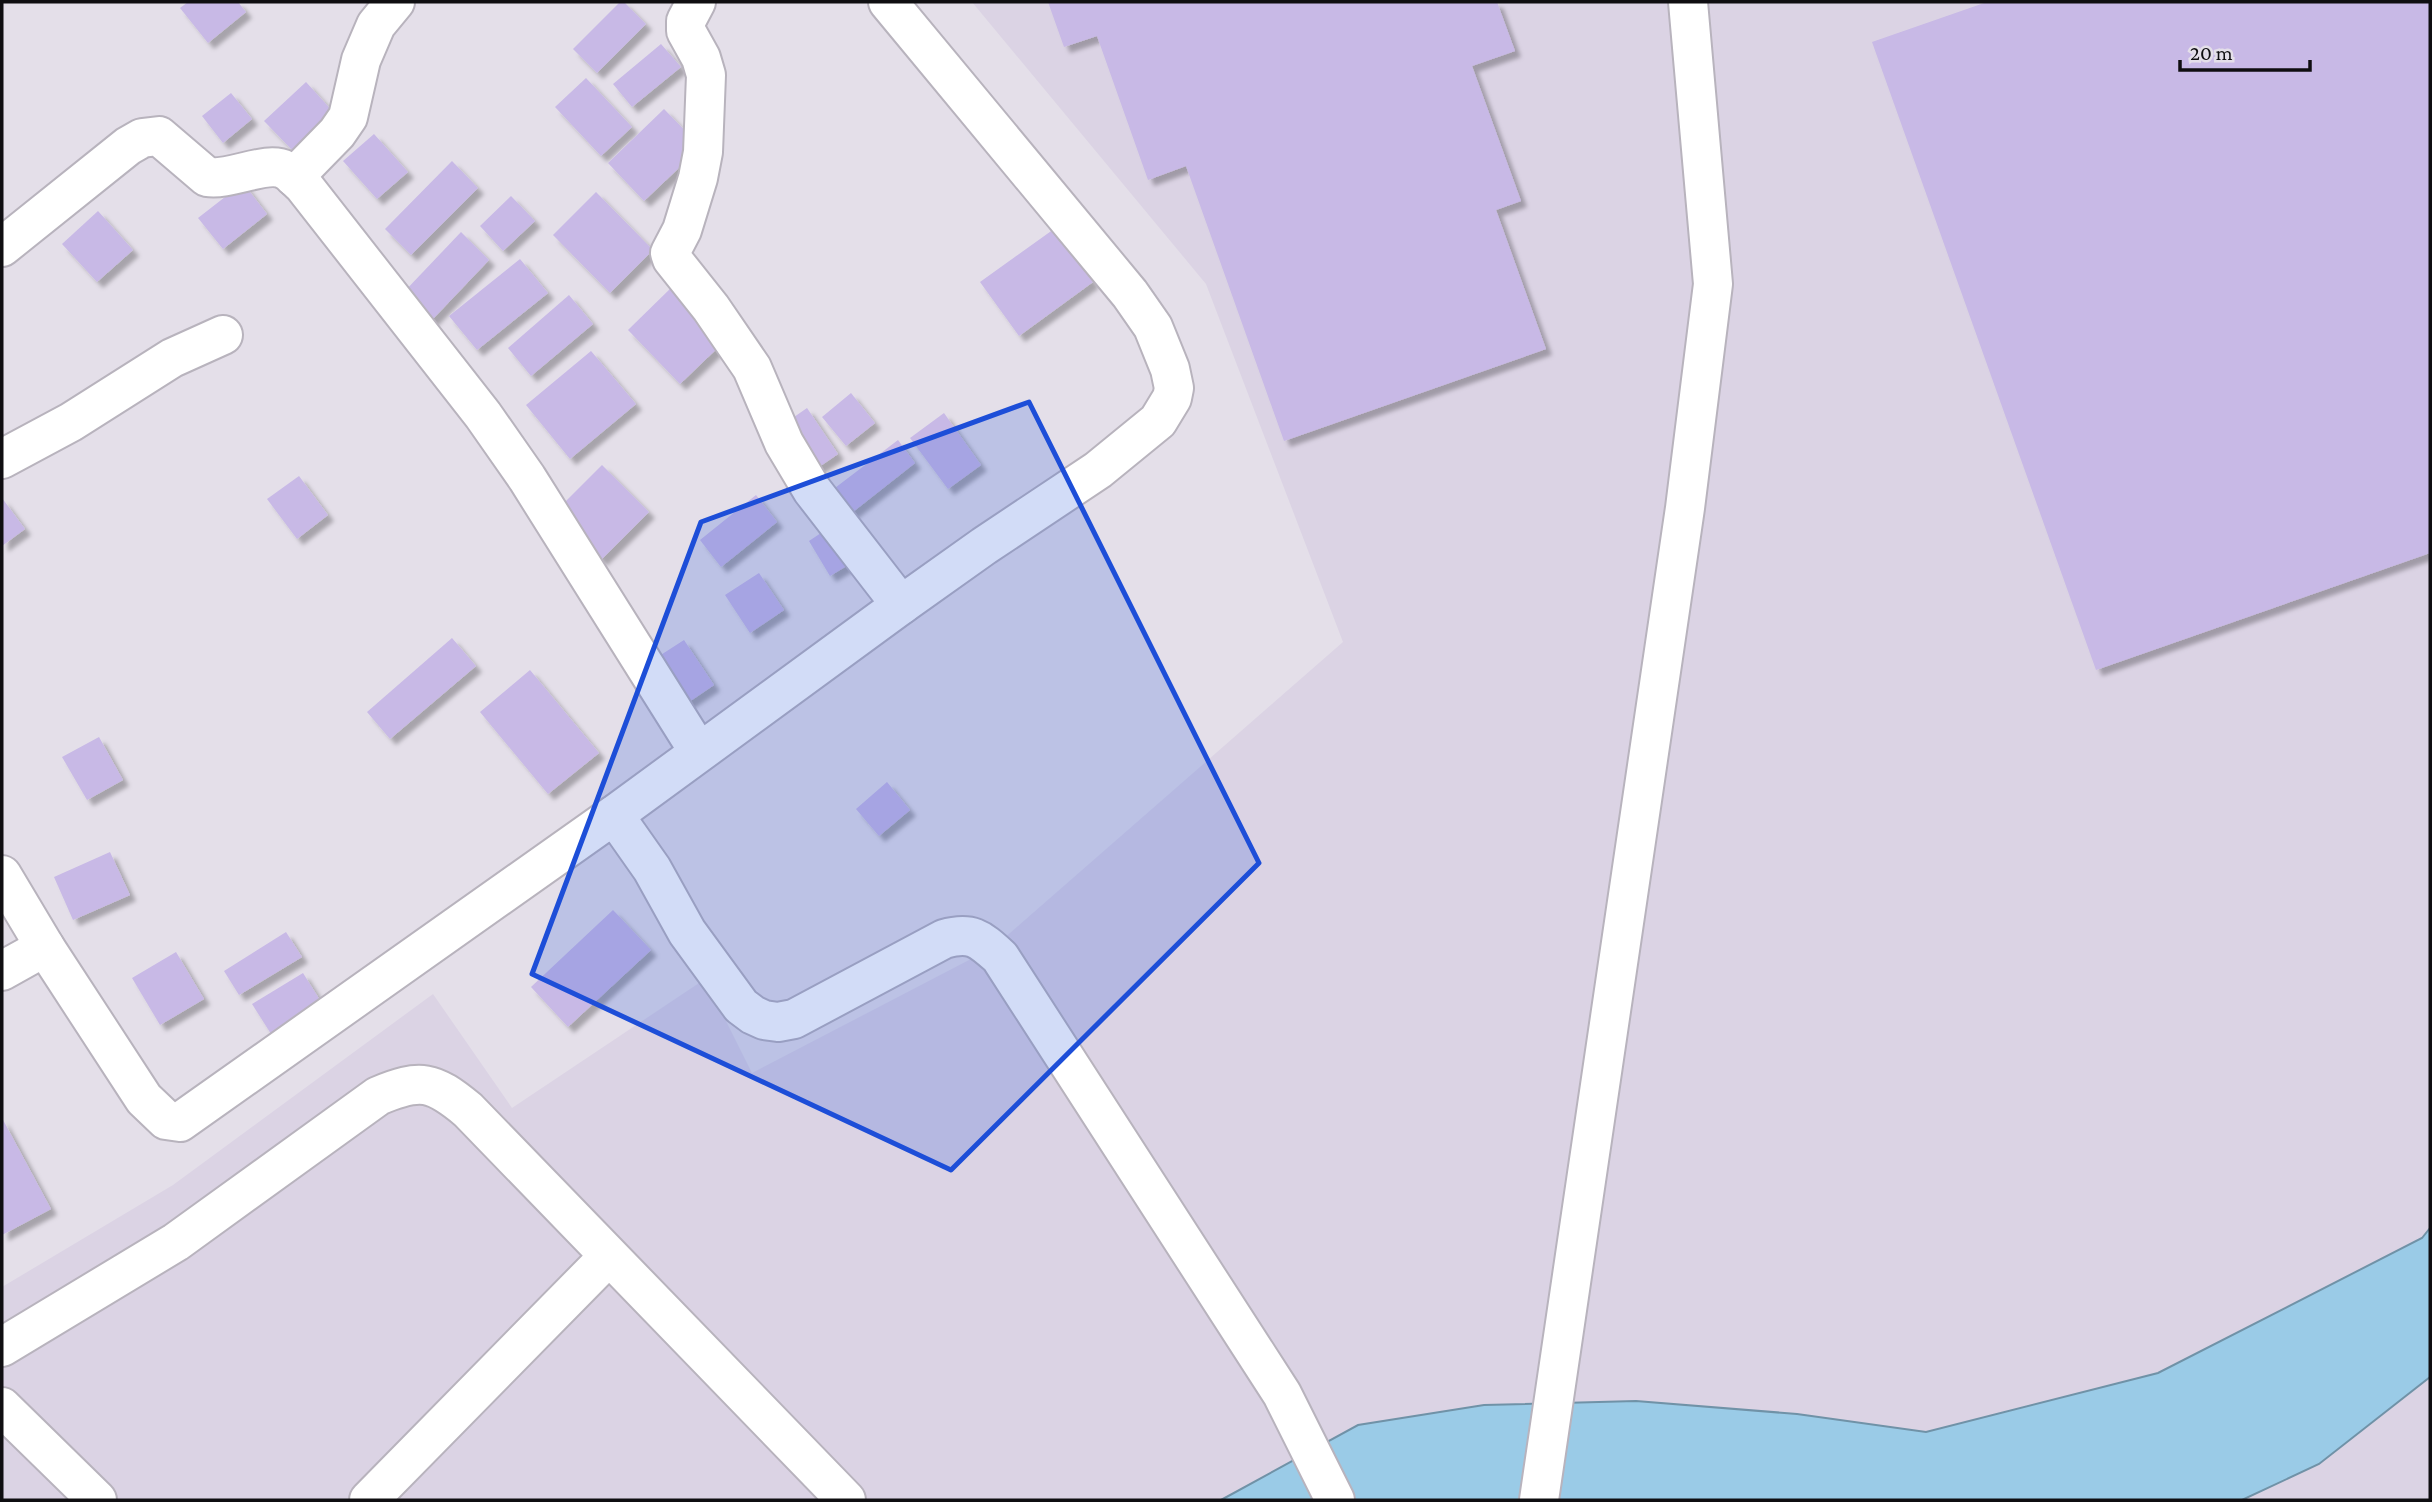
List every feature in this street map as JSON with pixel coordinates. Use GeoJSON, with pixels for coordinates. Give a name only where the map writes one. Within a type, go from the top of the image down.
{"type":"FeatureCollection","features":[{"type":"Feature","properties":{"kind":"street"},"geometry":{"type":"LineString","coordinates":[[293,177],[337,133],[348,117],[360,60],[376,25],[395,2]]}},
{"type":"Feature","properties":{"kind":"street"},"geometry":{"type":"LineString","coordinates":[[696,2],[686,21],[686,32],[701,58],[706,75],[703,152],[682,230],[670,253],[672,259],[711,308],[752,368],[785,443],[812,489],[901,605]]}},
{"type":"Feature","properties":{"kind":"street"},"geometry":{"type":"LineString","coordinates":[[2,875],[45,947],[144,1099],[166,1120],[180,1122],[614,816],[984,546],[1098,470],[1158,421],[1168,408],[1174,388],[1170,369],[1153,327],[1130,294],[888,2]]}},
{"type":"Feature","properties":{"kind":"street"},"geometry":{"type":"LineString","coordinates":[[1539,1500],[1685,508],[1713,284],[1688,2]]}},
{"type":"Feature","properties":{"kind":"street"},"geometry":{"type":"LineString","coordinates":[[2,247],[128,146],[142,138],[154,135],[164,140],[207,177],[232,176],[275,167],[285,170],[303,185],[483,415],[520,467],[699,752]]}},
{"type":"Feature","properties":{"kind":"street"},"geometry":{"type":"LineString","coordinates":[[2,459],[71,422],[172,358],[223,335]]}},
{"type":"Feature","properties":{"kind":"street"},"geometry":{"type":"LineString","coordinates":[[614,816],[652,869],[687,932],[727,988],[741,1006],[764,1020],[778,1022],[794,1019],[944,939],[958,935],[968,936],[979,939],[995,952],[1274,1382],[1335,1500]]}},
{"type":"Feature","properties":{"kind":"street"},"geometry":{"type":"LineString","coordinates":[[2,971],[45,947]]}},
{"type":"Feature","properties":{"kind":"street"},"geometry":{"type":"LineString","coordinates":[[2,1347],[176,1242],[378,1096],[414,1083],[447,1093],[468,1110],[846,1500]]}},
{"type":"Feature","properties":{"kind":"street"},"geometry":{"type":"LineString","coordinates":[[369,1500],[608,1257]]}},
{"type":"Feature","properties":{"kind":"street"},"geometry":{"type":"LineString","coordinates":[[2,1408],[97,1500]]}},
{"type":"Feature","properties":{"kind":"highlighted area"},"geometry":{"type":"Polygon","coordinates":[[[1029,402],[1259,863],[951,1170],[532,974],[701,522],[1029,402]]]}},
{"type":"Feature","properties":{"kind":"shaded area"},"geometry":{"type":"Polygon","coordinates":[[[972,2],[2430,2],[2430,1500],[2,1500],[2,1287],[173,1185],[433,994],[512,1108],[705,979],[752,1073],[994,947],[1343,642],[1206,284],[972,2]]]}},
{"type":"Feature","properties":{"kind":"water"},"geometry":{"type":"Polygon","coordinates":[[[2430,1228],[2430,1377],[2319,1464],[2242,1500],[1221,1500],[1358,1425],[1484,1405],[1636,1401],[1797,1414],[1926,1432],[2158,1373],[2422,1238],[2430,1228]]]}},
{"type":"Feature","properties":{"kind":"building"},"geometry":{"type":"Polygon","coordinates":[[[188,2],[238,2],[246,12],[208,43],[180,8],[188,2]]]}},
{"type":"Feature","properties":{"kind":"building"},"geometry":{"type":"Polygon","coordinates":[[[620,2],[624,2],[646,24],[597,73],[573,49],[620,2]]]}},
{"type":"Feature","properties":{"kind":"building"},"geometry":{"type":"Polygon","coordinates":[[[1048,2],[1497,2],[1515,51],[1472,66],[1521,201],[1496,210],[1546,349],[1284,441],[1186,166],[1148,180],[1097,36],[1064,47],[1048,2]]]}},
{"type":"Feature","properties":{"kind":"building"},"geometry":{"type":"Polygon","coordinates":[[[1987,2],[2430,2],[2430,553],[2096,670],[1872,42],[1987,2]]]}},
{"type":"Feature","properties":{"kind":"building"},"geometry":{"type":"Polygon","coordinates":[[[661,44],[681,67],[632,107],[613,84],[661,44]]]}},
{"type":"Feature","properties":{"kind":"building"},"geometry":{"type":"Polygon","coordinates":[[[586,78],[632,127],[601,156],[555,107],[586,78]]]}},
{"type":"Feature","properties":{"kind":"building"},"geometry":{"type":"Polygon","coordinates":[[[306,82],[336,115],[295,153],[264,121],[306,82]]]}},
{"type":"Feature","properties":{"kind":"building"},"geometry":{"type":"Polygon","coordinates":[[[231,93],[252,119],[223,143],[202,116],[231,93]]]}},
{"type":"Feature","properties":{"kind":"building"},"geometry":{"type":"Polygon","coordinates":[[[664,109],[701,147],[644,201],[608,163],[664,109]]]}},
{"type":"Feature","properties":{"kind":"building"},"geometry":{"type":"Polygon","coordinates":[[[374,134],[408,172],[377,199],[343,161],[374,134]]]}},
{"type":"Feature","properties":{"kind":"building"},"geometry":{"type":"Polygon","coordinates":[[[452,161],[478,188],[411,255],[385,229],[452,161]]]}},
{"type":"Feature","properties":{"kind":"building"},"geometry":{"type":"Polygon","coordinates":[[[243,183],[267,214],[223,249],[198,218],[243,183]]]}},
{"type":"Feature","properties":{"kind":"building"},"geometry":{"type":"Polygon","coordinates":[[[596,192],[653,250],[610,293],[553,235],[596,192]]]}},
{"type":"Feature","properties":{"kind":"building"},"geometry":{"type":"Polygon","coordinates":[[[511,196],[535,221],[503,251],[480,226],[511,196]]]}},
{"type":"Feature","properties":{"kind":"building"},"geometry":{"type":"Polygon","coordinates":[[[98,211],[133,250],[97,282],[62,244],[98,211]]]}},
{"type":"Feature","properties":{"kind":"building"},"geometry":{"type":"Polygon","coordinates":[[[1054,229],[1093,282],[1019,336],[980,282],[1054,229]]]}},
{"type":"Feature","properties":{"kind":"building"},"geometry":{"type":"Polygon","coordinates":[[[461,232],[489,260],[431,321],[403,293],[461,232]]]}},
{"type":"Feature","properties":{"kind":"building"},"geometry":{"type":"Polygon","coordinates":[[[520,259],[548,293],[477,350],[449,316],[520,259]]]}},
{"type":"Feature","properties":{"kind":"building"},"geometry":{"type":"Polygon","coordinates":[[[675,284],[727,339],[680,384],[628,330],[675,284]]]}},
{"type":"Feature","properties":{"kind":"building"},"geometry":{"type":"Polygon","coordinates":[[[569,295],[593,324],[531,376],[508,348],[569,295]]]}},
{"type":"Feature","properties":{"kind":"building"},"geometry":{"type":"Polygon","coordinates":[[[591,351],[636,404],[570,459],[526,405],[591,351]]]}},
{"type":"Feature","properties":{"kind":"building"},"geometry":{"type":"Polygon","coordinates":[[[851,393],[875,423],[846,446],[822,417],[851,393]]]}},
{"type":"Feature","properties":{"kind":"building"},"geometry":{"type":"Polygon","coordinates":[[[807,408],[838,454],[816,469],[784,424],[807,408]]]}},
{"type":"Feature","properties":{"kind":"building"},"geometry":{"type":"Polygon","coordinates":[[[944,413],[981,465],[948,489],[910,438],[944,413]]]}},
{"type":"Feature","properties":{"kind":"building"},"geometry":{"type":"Polygon","coordinates":[[[898,440],[915,463],[849,515],[831,491],[898,440]]]}},
{"type":"Feature","properties":{"kind":"building"},"geometry":{"type":"Polygon","coordinates":[[[602,465],[649,512],[601,560],[554,513],[602,465]]]}},
{"type":"Feature","properties":{"kind":"building"},"geometry":{"type":"Polygon","coordinates":[[[299,476],[328,515],[297,539],[267,499],[299,476]]]}},
{"type":"Feature","properties":{"kind":"building"},"geometry":{"type":"Polygon","coordinates":[[[756,495],[777,522],[721,567],[700,540],[756,495]]]}},
{"type":"Feature","properties":{"kind":"building"},"geometry":{"type":"Polygon","coordinates":[[[2,498],[25,529],[2,546],[2,498]]]}},
{"type":"Feature","properties":{"kind":"building"},"geometry":{"type":"Polygon","coordinates":[[[836,523],[858,559],[830,576],[809,541],[836,523]]]}},
{"type":"Feature","properties":{"kind":"building"},"geometry":{"type":"Polygon","coordinates":[[[759,573],[784,610],[750,633],[725,595],[759,573]]]}},
{"type":"Feature","properties":{"kind":"building"},"geometry":{"type":"Polygon","coordinates":[[[452,638],[476,666],[390,739],[367,712],[452,638]]]}},
{"type":"Feature","properties":{"kind":"building"},"geometry":{"type":"Polygon","coordinates":[[[684,640],[714,685],[683,706],[653,660],[684,640]]]}},
{"type":"Feature","properties":{"kind":"building"},"geometry":{"type":"Polygon","coordinates":[[[530,670],[599,753],[548,794],[480,712],[530,670]]]}},
{"type":"Feature","properties":{"kind":"building"},"geometry":{"type":"Polygon","coordinates":[[[99,737],[123,780],[87,800],[62,757],[99,737]]]}},
{"type":"Feature","properties":{"kind":"building"},"geometry":{"type":"Polygon","coordinates":[[[887,782],[910,810],[879,836],[856,809],[887,782]]]}},
{"type":"Feature","properties":{"kind":"building"},"geometry":{"type":"Polygon","coordinates":[[[110,852],[130,895],[73,920],[54,877],[110,852]]]}},
{"type":"Feature","properties":{"kind":"building"},"geometry":{"type":"Polygon","coordinates":[[[613,910],[651,950],[568,1027],[531,987],[613,910]]]}},
{"type":"Feature","properties":{"kind":"building"},"geometry":{"type":"Polygon","coordinates":[[[286,932],[302,957],[239,995],[224,971],[286,932]]]}},
{"type":"Feature","properties":{"kind":"building"},"geometry":{"type":"Polygon","coordinates":[[[176,952],[204,999],[160,1025],[132,978],[176,952]]]}},
{"type":"Feature","properties":{"kind":"building"},"geometry":{"type":"Polygon","coordinates":[[[303,973],[323,1005],[273,1037],[252,1004],[303,973]]]}},
{"type":"Feature","properties":{"kind":"building"},"geometry":{"type":"Polygon","coordinates":[[[2,1118],[51,1209],[2,1235],[2,1118]]]}}]}
